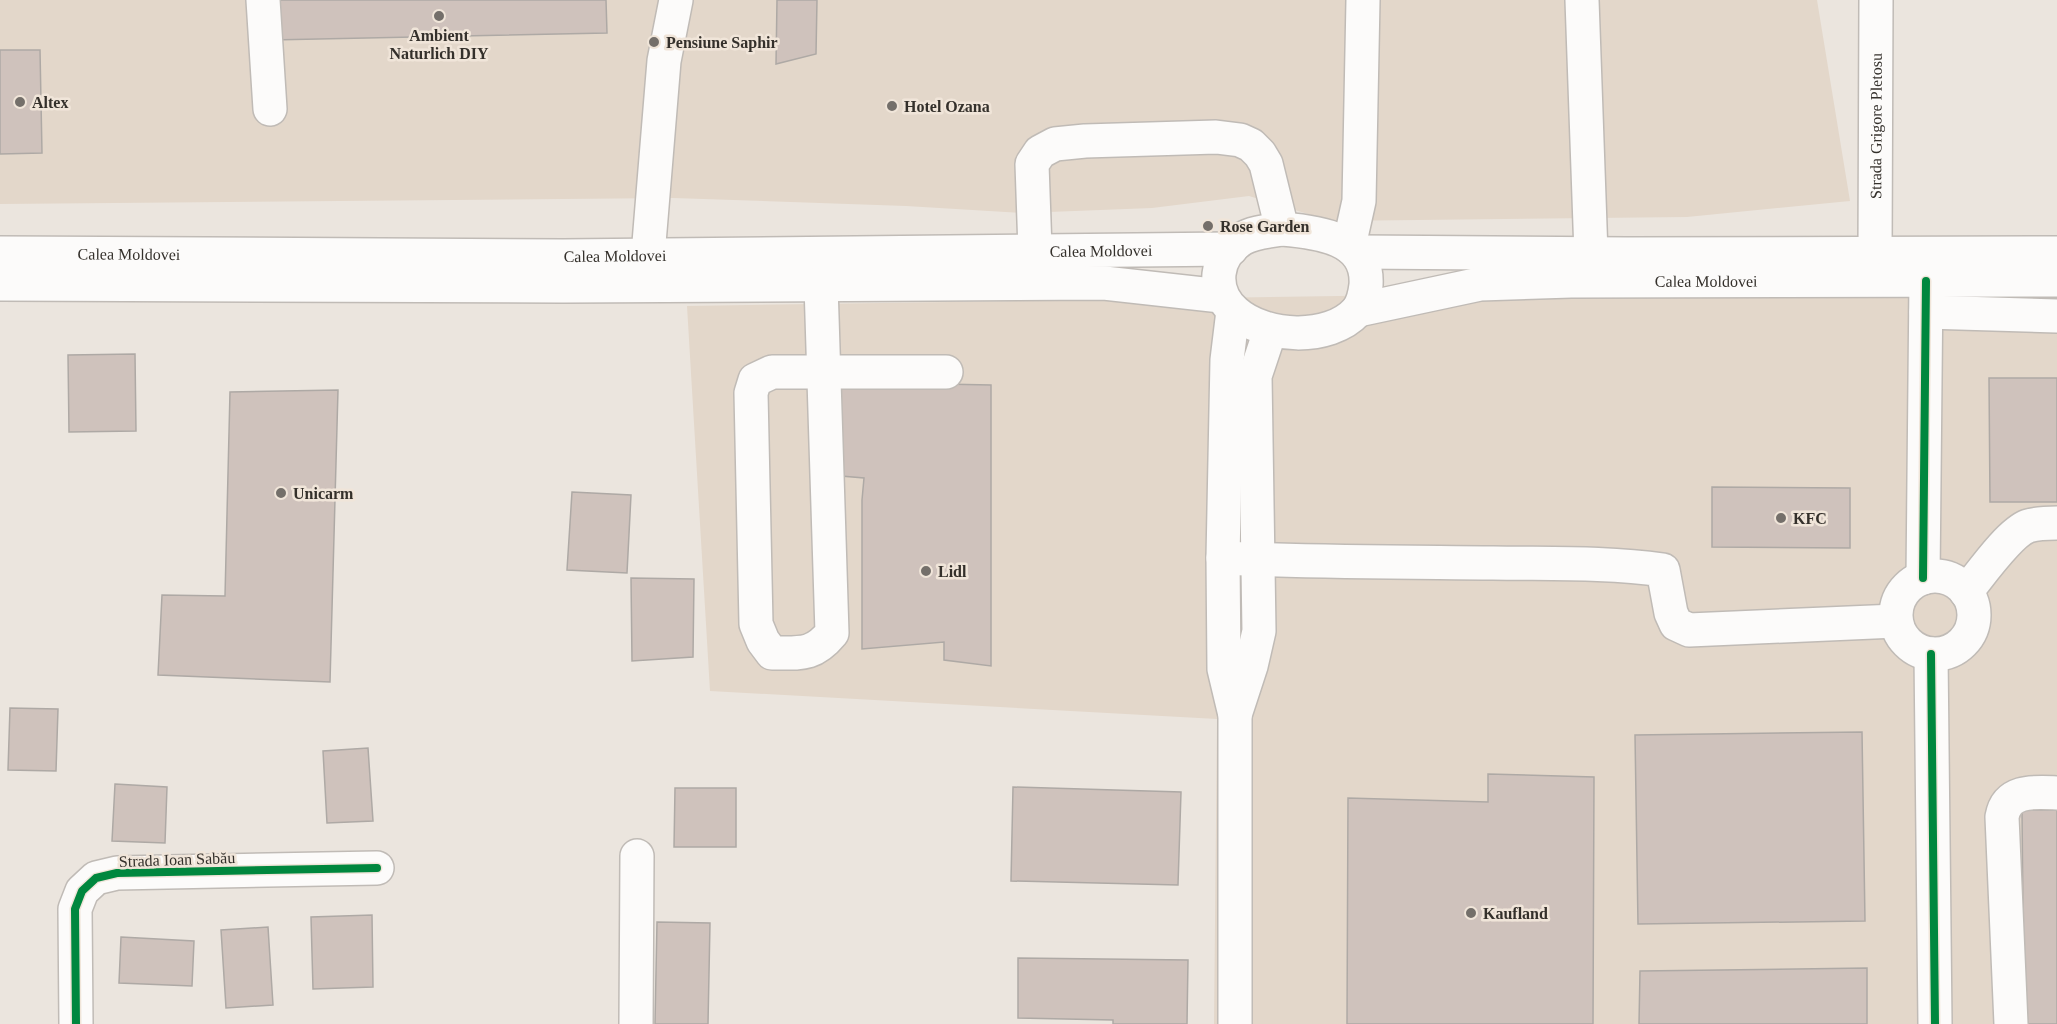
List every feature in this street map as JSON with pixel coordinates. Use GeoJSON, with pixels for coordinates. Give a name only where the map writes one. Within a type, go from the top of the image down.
{"type":"FeatureCollection","features":[{"type":"Feature","properties":{"kind":"main road"},"geometry":{"type":"LineString","coordinates":[[263,0],[270,109]]}},
{"type":"Feature","properties":{"kind":"main road"},"geometry":{"type":"LineString","coordinates":[[648,255],[664,61],[676,0]]}},
{"type":"Feature","properties":{"kind":"main road"},"geometry":{"type":"LineString","coordinates":[[1227,304],[1248,323],[1270,331],[1312,332],[1341,324],[1358,310],[1365,292],[1366,278],[1353,249],[1359,201],[1363,0]]}},
{"type":"Feature","properties":{"kind":"main road"},"geometry":{"type":"LineString","coordinates":[[1581,0],[1591,254]]}},
{"type":"Feature","properties":{"kind":"main road","name":"Strada Grigore Pletosu"},"geometry":{"type":"LineString","coordinates":[[1875,254],[1876,0]]}},
{"type":"Feature","properties":{"kind":"main road"},"geometry":{"type":"LineString","coordinates":[[1035,250],[1032,164],[1040,152],[1055,144],[1085,141],[1216,137],[1240,140],[1251,145],[1266,164],[1282,229]]}},
{"type":"Feature","properties":{"kind":"main road"},"geometry":{"type":"LineString","coordinates":[[1235,1024],[1235,715],[1224,669],[1223,558],[1227,304],[1217,279],[1221,263],[1242,238],[1282,229],[1310,231],[1336,239],[1353,249]]}},
{"type":"Feature","properties":{"kind":"main road","name":"Calea Moldovei"},"geometry":{"type":"LineString","coordinates":[[0,253],[648,255],[1231,249]]}},
{"type":"Feature","properties":{"kind":"main road","name":"Calea Moldovei"},"geometry":{"type":"LineString","coordinates":[[1353,249],[1591,254],[2057,253]]}},
{"type":"Feature","properties":{"kind":"main road","name":"Calea Moldovei"},"geometry":{"type":"LineString","coordinates":[[1358,310],[1480,284],[1571,281],[1926,297],[2057,280]]}},
{"type":"Feature","properties":{"kind":"main road","name":"Calea Moldovei"},"geometry":{"type":"LineString","coordinates":[[0,284],[563,286],[1104,283],[1227,304]]}},
{"type":"Feature","properties":{"kind":"main road"},"geometry":{"type":"LineString","coordinates":[[822,285],[824,371],[832,633],[820,647],[801,653],[772,653],[763,641],[756,624],[751,393],[755,380],[772,372],[824,371],[946,372]]}},
{"type":"Feature","properties":{"kind":"main road"},"geometry":{"type":"LineString","coordinates":[[1923,578],[1926,297],[2057,316]]}},
{"type":"Feature","properties":{"kind":"main road"},"geometry":{"type":"LineString","coordinates":[[1235,715],[1251,666],[1259,631],[1256,376],[1270,331]]}},
{"type":"Feature","properties":{"kind":"main road"},"geometry":{"type":"LineString","coordinates":[[1966,592],[2015,533],[2034,525],[2057,523]]}},
{"type":"Feature","properties":{"kind":"main road"},"geometry":{"type":"LineString","coordinates":[[1223,558],[1646,567],[1663,570],[1671,613],[1676,624],[1689,630],[1896,621]]}},
{"type":"Feature","properties":{"kind":"main road"},"geometry":{"type":"LineString","coordinates":[[1932,576],[1957,583],[1966,592],[1972,603],[1973,616],[1971,629],[1965,640],[1944,653],[1931,654],[1918,651],[1908,644],[1900,633],[1896,621],[1896,608],[1901,596],[1909,586],[1932,576]]}},
{"type":"Feature","properties":{"kind":"main road"},"geometry":{"type":"LineString","coordinates":[[1931,654],[1935,1024]]}},
{"type":"Feature","properties":{"kind":"main road"},"geometry":{"type":"LineString","coordinates":[[2011,1024],[2001,817],[2008,800],[2016,795],[2057,793]]}},
{"type":"Feature","properties":{"kind":"main road"},"geometry":{"type":"LineString","coordinates":[[636,1024],[637,856]]}},
{"type":"Feature","properties":{"kind":"main road","name":"Strada Ioan Sabău"},"geometry":{"type":"LineString","coordinates":[[76,1024],[75,909],[82,891],[96,878],[117,873],[377,868]]}},
{"type":"Feature","properties":{"kind":"shaded area"},"geometry":{"type":"Polygon","coordinates":[[[0,0],[1817,0],[1850,201],[1687,217],[1331,221],[1249,196],[1152,208],[1023,213],[906,206],[673,198],[0,204],[0,0]]]}},
{"type":"Feature","properties":{"kind":"shaded area"},"geometry":{"type":"Polygon","coordinates":[[[2057,285],[2057,1024],[1214,1024],[1217,719],[710,691],[687,306],[2057,285]]]}},
{"type":"Feature","properties":{"kind":"building","name":"Ambient Naturlich DIY"},"geometry":{"type":"Polygon","coordinates":[[[270,0],[606,0],[607,33],[271,40],[270,0]]]}},
{"type":"Feature","properties":{"kind":"building"},"geometry":{"type":"Polygon","coordinates":[[[777,0],[817,0],[816,54],[776,64],[777,0]]]}},
{"type":"Feature","properties":{"kind":"building","name":"Altex"},"geometry":{"type":"Polygon","coordinates":[[[0,50],[40,50],[42,153],[0,154],[0,50]]]}},
{"type":"Feature","properties":{"kind":"building"},"geometry":{"type":"Polygon","coordinates":[[[135,354],[136,431],[69,432],[68,355],[135,354]]]}},
{"type":"Feature","properties":{"kind":"building"},"geometry":{"type":"Polygon","coordinates":[[[1989,378],[2057,378],[2057,502],[1990,502],[1989,378]]]}},
{"type":"Feature","properties":{"kind":"building","name":"Lidl"},"geometry":{"type":"Polygon","coordinates":[[[840,382],[991,385],[991,666],[944,660],[944,642],[862,649],[864,478],[841,476],[840,382]]]}},
{"type":"Feature","properties":{"kind":"building","name":"Unicarm"},"geometry":{"type":"Polygon","coordinates":[[[338,390],[330,682],[158,675],[162,595],[225,596],[230,392],[338,390]]]}},
{"type":"Feature","properties":{"kind":"building","name":"KFC"},"geometry":{"type":"Polygon","coordinates":[[[1712,487],[1850,488],[1850,548],[1712,547],[1712,487]]]}},
{"type":"Feature","properties":{"kind":"building"},"geometry":{"type":"Polygon","coordinates":[[[572,492],[631,495],[627,573],[567,570],[572,492]]]}},
{"type":"Feature","properties":{"kind":"building"},"geometry":{"type":"Polygon","coordinates":[[[631,578],[694,579],[693,657],[632,661],[631,578]]]}},
{"type":"Feature","properties":{"kind":"building"},"geometry":{"type":"Polygon","coordinates":[[[10,708],[58,709],[56,771],[8,770],[10,708]]]}},
{"type":"Feature","properties":{"kind":"building"},"geometry":{"type":"Polygon","coordinates":[[[1862,732],[1865,921],[1638,924],[1635,735],[1862,732]]]}},
{"type":"Feature","properties":{"kind":"building"},"geometry":{"type":"Polygon","coordinates":[[[368,748],[373,821],[327,823],[323,751],[368,748]]]}},
{"type":"Feature","properties":{"kind":"building","name":"Kaufland"},"geometry":{"type":"Polygon","coordinates":[[[1488,774],[1594,777],[1593,1024],[1347,1024],[1348,798],[1488,802],[1488,774]]]}},
{"type":"Feature","properties":{"kind":"building"},"geometry":{"type":"Polygon","coordinates":[[[115,784],[167,787],[165,843],[112,841],[115,784]]]}},
{"type":"Feature","properties":{"kind":"building"},"geometry":{"type":"Polygon","coordinates":[[[1013,787],[1181,792],[1178,885],[1011,881],[1013,787]]]}},
{"type":"Feature","properties":{"kind":"building"},"geometry":{"type":"Polygon","coordinates":[[[675,788],[736,788],[736,847],[674,847],[675,788]]]}},
{"type":"Feature","properties":{"kind":"building"},"geometry":{"type":"Polygon","coordinates":[[[2022,810],[2057,810],[2057,1024],[2024,1024],[2022,810]]]}},
{"type":"Feature","properties":{"kind":"building"},"geometry":{"type":"Polygon","coordinates":[[[372,915],[373,987],[313,989],[311,917],[372,915]]]}},
{"type":"Feature","properties":{"kind":"building"},"geometry":{"type":"Polygon","coordinates":[[[657,922],[710,923],[708,1024],[655,1024],[657,922]]]}},
{"type":"Feature","properties":{"kind":"building"},"geometry":{"type":"Polygon","coordinates":[[[268,927],[273,1005],[226,1008],[221,930],[268,927]]]}},
{"type":"Feature","properties":{"kind":"building"},"geometry":{"type":"Polygon","coordinates":[[[121,937],[194,941],[192,986],[119,983],[121,937]]]}},
{"type":"Feature","properties":{"kind":"building"},"geometry":{"type":"Polygon","coordinates":[[[1018,958],[1188,960],[1187,1024],[1113,1024],[1113,1020],[1018,1018],[1018,958]]]}},
{"type":"Feature","properties":{"kind":"building"},"geometry":{"type":"Polygon","coordinates":[[[1867,968],[1867,1024],[1639,1024],[1640,971],[1867,968]]]}},
{"type":"Feature","properties":{"kind":"cycle path"},"geometry":{"type":"LineString","coordinates":[[1923,578],[1926,281]]}},
{"type":"Feature","properties":{"kind":"cycle path"},"geometry":{"type":"LineString","coordinates":[[1931,654],[1935,1024]]}},
{"type":"Feature","properties":{"kind":"cycle path"},"geometry":{"type":"LineString","coordinates":[[76,1024],[75,909],[82,891],[96,878],[117,873],[377,868]]}},
{"type":"Feature","properties":{"kind":"place","name":"Ambient Naturlich DIY"},"geometry":{"type":"Point","coordinates":[439,16]}},
{"type":"Feature","properties":{"kind":"place","name":"Pensiune Saphir"},"geometry":{"type":"Point","coordinates":[654,42]}},
{"type":"Feature","properties":{"kind":"place","name":"Altex"},"geometry":{"type":"Point","coordinates":[20,102]}},
{"type":"Feature","properties":{"kind":"place","name":"Hotel Ozana"},"geometry":{"type":"Point","coordinates":[892,106]}},
{"type":"Feature","properties":{"kind":"place","name":"Rose Garden"},"geometry":{"type":"Point","coordinates":[1208,226]}},
{"type":"Feature","properties":{"kind":"place","name":"Unicarm"},"geometry":{"type":"Point","coordinates":[281,493]}},
{"type":"Feature","properties":{"kind":"place","name":"KFC"},"geometry":{"type":"Point","coordinates":[1781,518]}},
{"type":"Feature","properties":{"kind":"place","name":"Lidl"},"geometry":{"type":"Point","coordinates":[926,571]}},
{"type":"Feature","properties":{"kind":"place","name":"Kaufland"},"geometry":{"type":"Point","coordinates":[1471,913]}}]}
